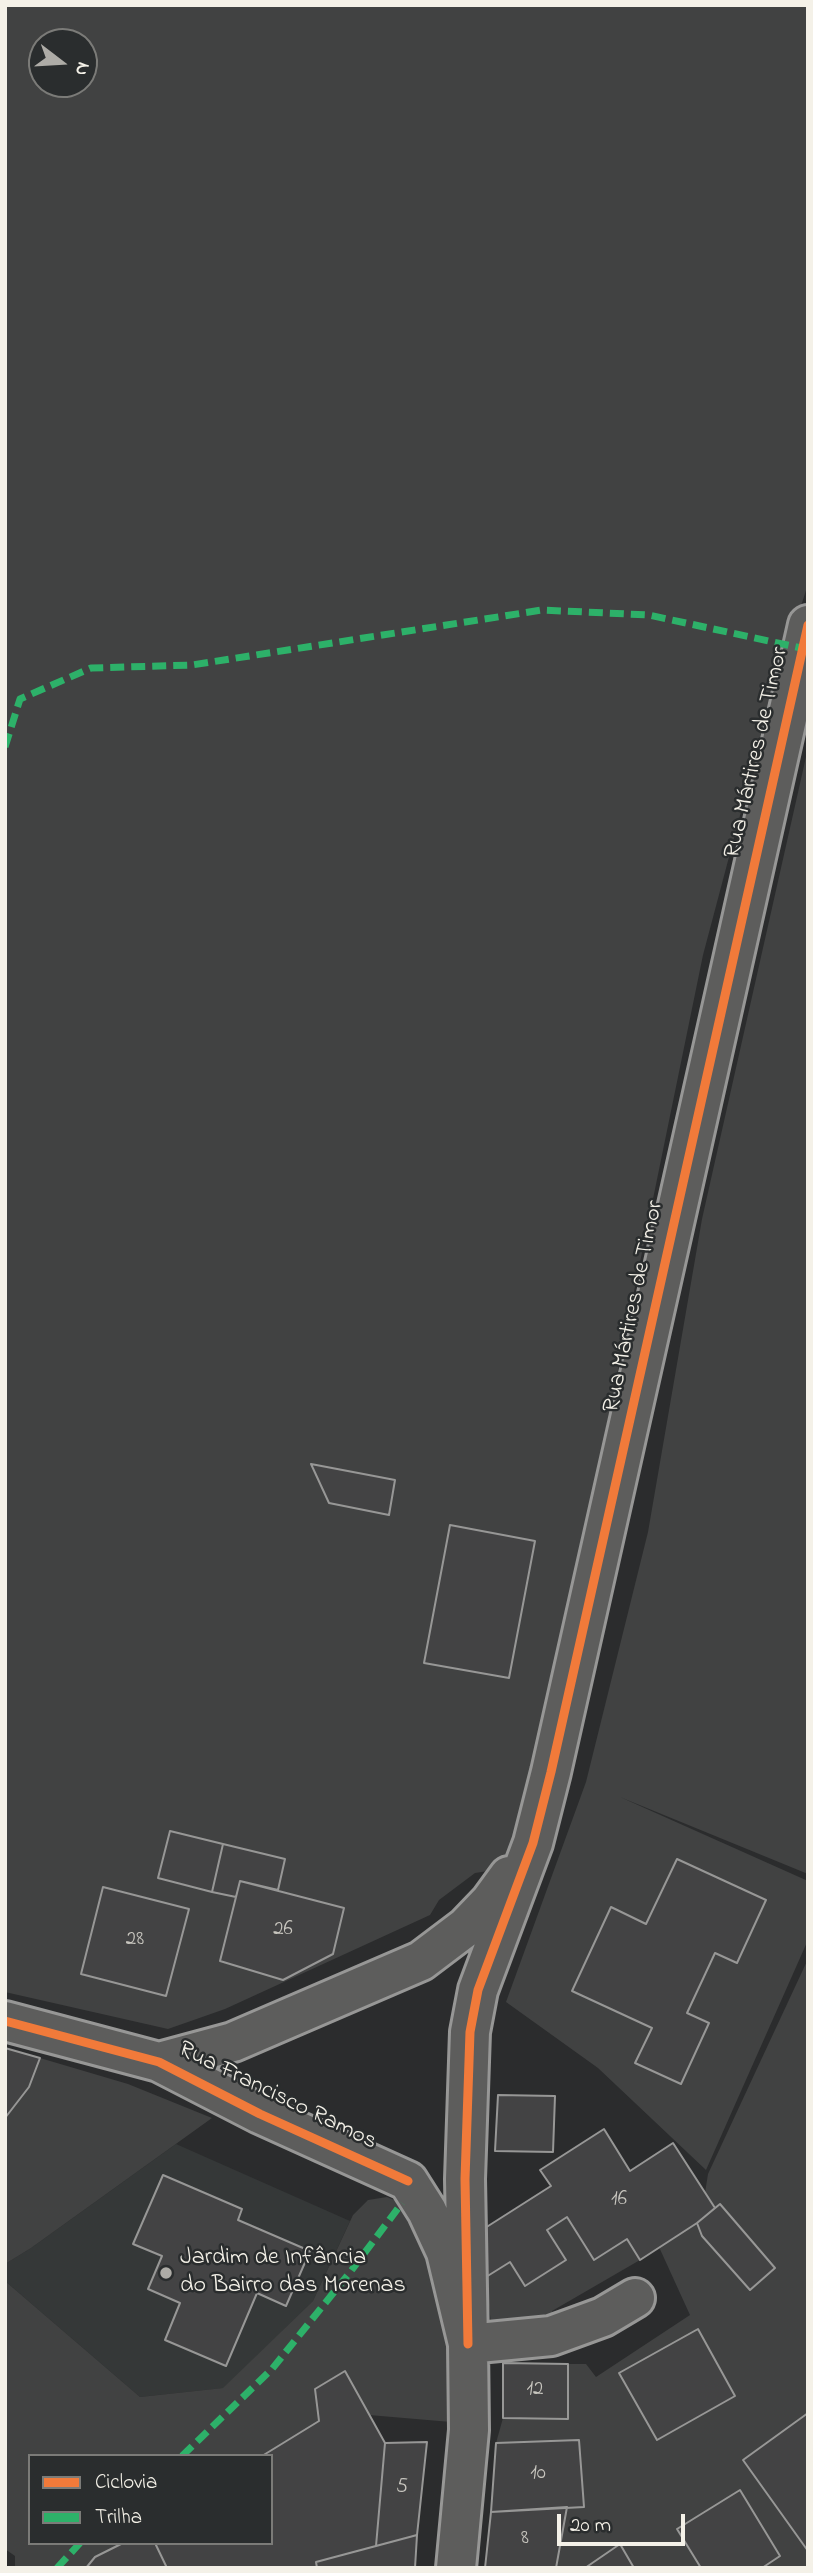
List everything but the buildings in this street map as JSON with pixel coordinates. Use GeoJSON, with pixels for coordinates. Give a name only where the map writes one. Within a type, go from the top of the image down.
{"type":"FeatureCollection","features":[{"type":"Feature","properties":{"kind":"street","name":"Rua Mártires de Timor"},"geometry":{"type":"LineString","coordinates":[[478,1990],[533,1843],[561,1732],[808,625]]}},
{"type":"Feature","properties":{"kind":"street"},"geometry":{"type":"LineString","coordinates":[[159,2062],[233,2042],[421,1961],[466,1927],[490,1902],[533,1843]]}},
{"type":"Feature","properties":{"kind":"street","name":"Rua Francisco Ramos"},"geometry":{"type":"LineString","coordinates":[[456,2568],[469,2430],[465,2179],[470,2032],[478,1990]]}},
{"type":"Feature","properties":{"kind":"street","name":"Rua Francisco Ramos"},"geometry":{"type":"LineString","coordinates":[[5,2021],[159,2062],[260,2114],[408,2181],[427,2211],[446,2252],[468,2344]]}},
{"type":"Feature","properties":{"kind":"street"},"geometry":{"type":"LineString","coordinates":[[468,2344],[551,2336],[603,2317],[635,2298]]}},
{"type":"Feature","properties":{"kind":"shaded area"},"geometry":{"type":"Polygon","coordinates":[[[5,5],[808,5],[808,584],[768,710],[703,955],[540,1750],[514,1849],[488,1871],[475,1873],[439,1900],[430,1915],[225,2009],[168,2029],[5,1992],[5,5]]]}},
{"type":"Feature","properties":{"kind":"shaded area"},"geometry":{"type":"Polygon","coordinates":[[[808,748],[808,1874],[620,1797],[808,1881],[808,1940],[706,2170],[598,2068],[506,2002],[586,1782],[648,1532],[702,1219],[808,748]],[[677,1859],[646,1924],[611,1907],[572,1990],[652,2028],[635,2063],[681,2084],[709,2023],[687,2013],[715,1953],[737,1963],[766,1900],[677,1859]]]}},
{"type":"Feature","properties":{"kind":"shaded area"},"geometry":{"type":"Polygon","coordinates":[[[808,1959],[808,2568],[556,2568],[567,2507],[584,2507],[579,2441],[496,2443],[503,2418],[568,2419],[568,2364],[586,2364],[596,2377],[690,2315],[659,2247],[697,2223],[702,2236],[750,2290],[775,2268],[720,2204],[715,2208],[705,2193],[708,2174],[808,1959]]]}},
{"type":"Feature","properties":{"kind":"shaded area"},"geometry":{"type":"Polygon","coordinates":[[[40,2058],[128,2084],[212,2118],[5,2264],[5,2118],[29,2087],[40,2058]]]}},
{"type":"Feature","properties":{"kind":"shaded area","name":"Jardim de Infância do Bairro das Morenas"},"geometry":{"type":"Polygon","coordinates":[[[176,2144],[350,2221],[313,2301],[224,2388],[140,2397],[5,2281],[5,2264],[176,2144]]]}},
{"type":"Feature","properties":{"kind":"shaded area"},"geometry":{"type":"Polygon","coordinates":[[[387,2197],[406,2205],[448,2292],[451,2422],[369,2415],[344,2371],[315,2389],[319,2421],[265,2454],[28,2454],[28,2545],[120,2545],[86,2568],[15,2568],[15,2556],[5,2549],[5,2281],[140,2397],[223,2388],[313,2301],[353,2215],[368,2200],[387,2197]]]}},
{"type":"Feature","properties":{"kind":"shaded area"},"geometry":{"type":"Polygon","coordinates":[[[567,2217],[594,2260],[627,2239],[640,2260],[552,2311],[564,2331],[493,2343],[486,2277],[510,2262],[525,2286],[565,2260],[547,2230],[567,2217]]]}},
{"type":"Feature","properties":{"kind":"marked path"},"geometry":{"type":"LineString","coordinates":[[5,747],[20,699],[91,668],[192,665],[542,610],[649,615],[801,648]]}},
{"type":"Feature","properties":{"kind":"marked path"},"geometry":{"type":"LineString","coordinates":[[184,2454],[272,2369],[402,2203]]}},
{"type":"Feature","properties":{"kind":"marked path"},"geometry":{"type":"LineString","coordinates":[[57,2568],[78,2545]]}},
{"type":"Feature","properties":{"kind":"cycle path"},"geometry":{"type":"LineString","coordinates":[[468,2344],[465,2179],[470,2032],[478,1990],[533,1843],[551,1772],[808,625]]}},
{"type":"Feature","properties":{"kind":"cycle path"},"geometry":{"type":"LineString","coordinates":[[5,2021],[159,2062],[260,2114],[408,2181]]}},
{"type":"Feature","properties":{"kind":"place","name":"Jardim de Infância do Bairro das Morenas"},"geometry":{"type":"Point","coordinates":[166,2273]}}]}
